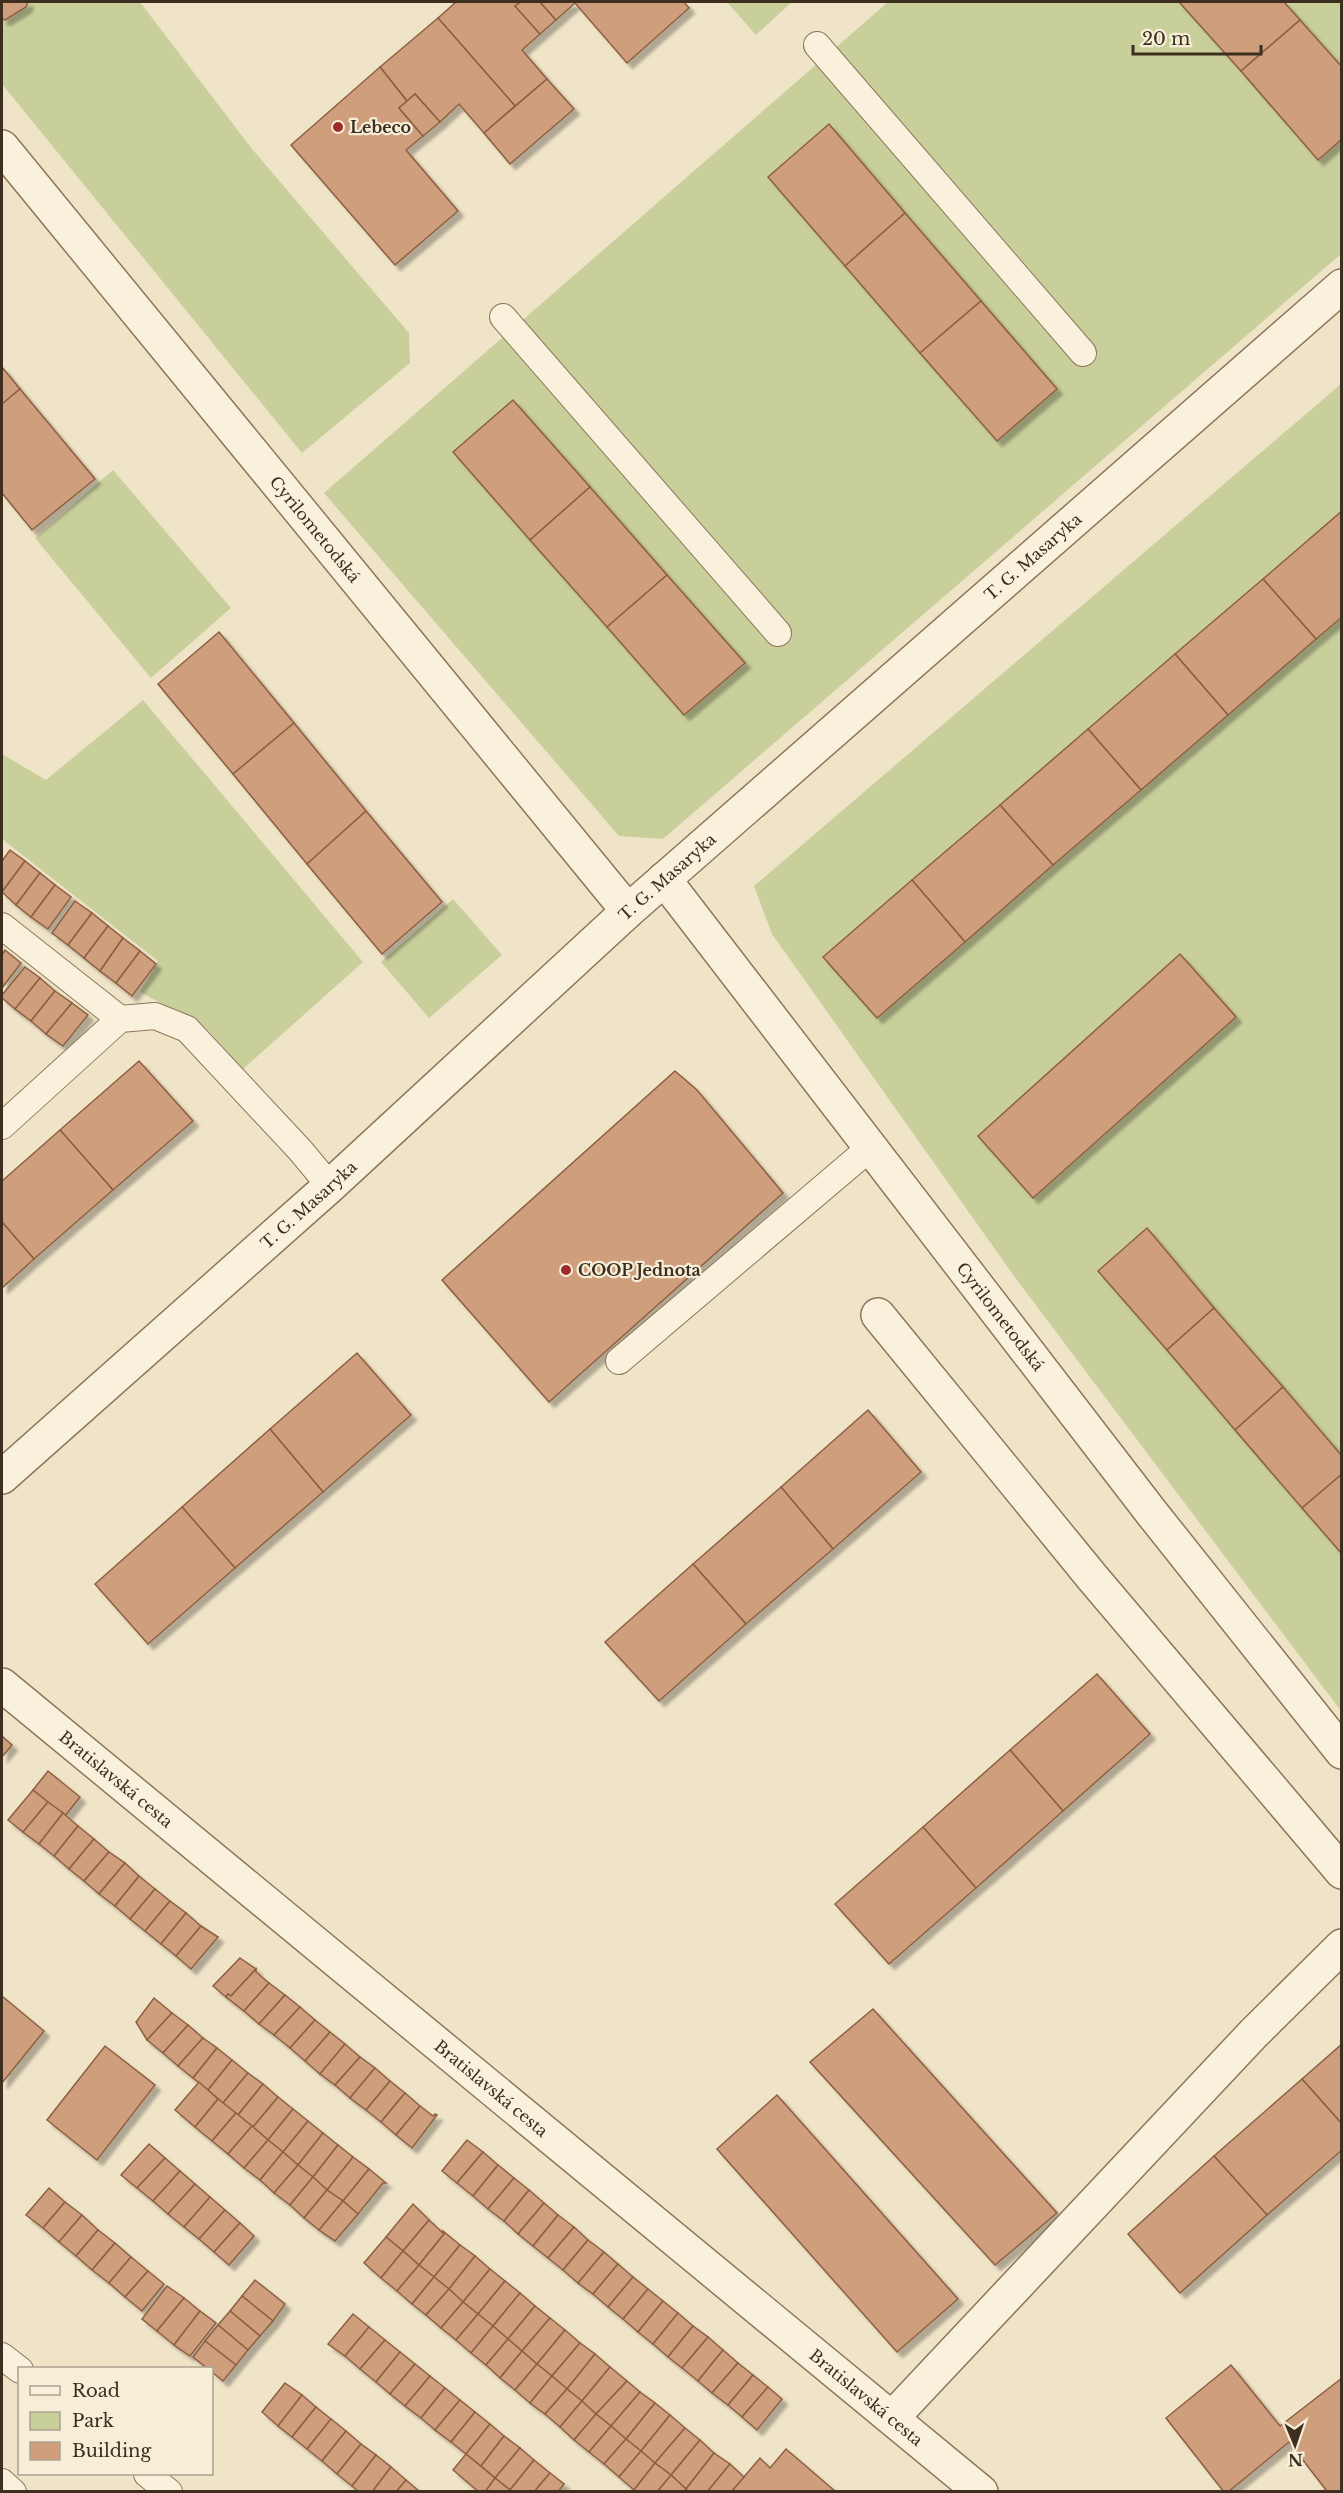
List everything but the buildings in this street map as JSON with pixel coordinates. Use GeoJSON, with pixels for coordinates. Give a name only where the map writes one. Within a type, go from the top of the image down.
{"type":"FeatureCollection","features":[{"type":"Feature","properties":{"kind":"street","name":"Cyrilometodská"},"geometry":{"type":"LineString","coordinates":[[2,147],[628,911]]}},
{"type":"Feature","properties":{"kind":"street","name":"T. G. Masaryka"},"geometry":{"type":"LineString","coordinates":[[2,1477],[330,1186],[628,911],[1341,286]]}},
{"type":"Feature","properties":{"kind":"street","name":"Cyrilometodská"},"geometry":{"type":"LineString","coordinates":[[664,879],[1151,1512],[1341,1752]]}},
{"type":"Feature","properties":{"kind":"street"},"geometry":{"type":"LineString","coordinates":[[878,1315],[1092,1577],[1341,1872]]}},
{"type":"Feature","properties":{"kind":"street","name":"Bratislavská cesta"},"geometry":{"type":"LineString","coordinates":[[2,1685],[981,2492]]}},
{"type":"Feature","properties":{"kind":"street"},"geometry":{"type":"LineString","coordinates":[[892,2418],[1254,2033],[1341,1946]]}},
{"type":"Feature","properties":{"kind":"lane"},"geometry":{"type":"LineString","coordinates":[[817,45],[1083,353]]}},
{"type":"Feature","properties":{"kind":"lane"},"geometry":{"type":"LineString","coordinates":[[503,317],[778,633]]}},
{"type":"Feature","properties":{"kind":"lane"},"geometry":{"type":"LineString","coordinates":[[2,926],[120,1019]]}},
{"type":"Feature","properties":{"kind":"lane"},"geometry":{"type":"LineString","coordinates":[[2,1125],[120,1019],[155,1016],[187,1029],[300,1150],[330,1186]]}},
{"type":"Feature","properties":{"kind":"lane"},"geometry":{"type":"LineString","coordinates":[[619,1361],[871,1147]]}},
{"type":"Feature","properties":{"kind":"lane"},"geometry":{"type":"LineString","coordinates":[[2,2356],[18,2368]]}},
{"type":"Feature","properties":{"kind":"lane"},"geometry":{"type":"LineString","coordinates":[[148,2475],[169,2492]]}},
{"type":"Feature","properties":{"kind":"lane"},"geometry":{"type":"LineString","coordinates":[[2,2482],[13,2492]]}},
{"type":"Feature","properties":{"kind":"green space"},"geometry":{"type":"Polygon","coordinates":[[[2,2],[140,2],[252,149],[409,333],[410,363],[302,453],[2,84],[2,2]]]}},
{"type":"Feature","properties":{"kind":"green space"},"geometry":{"type":"Polygon","coordinates":[[[727,2],[792,2],[756,35],[727,2]]]}},
{"type":"Feature","properties":{"kind":"green space"},"geometry":{"type":"Polygon","coordinates":[[[888,2],[1341,2],[1341,254],[663,839],[619,836],[324,493],[888,2]]]}},
{"type":"Feature","properties":{"kind":"green space"},"geometry":{"type":"Polygon","coordinates":[[[1341,384],[1341,1711],[1014,1276],[772,934],[754,886],[1341,384]]]}},
{"type":"Feature","properties":{"kind":"green space"},"geometry":{"type":"Polygon","coordinates":[[[113,470],[231,608],[151,678],[35,538],[113,470]]]}},
{"type":"Feature","properties":{"kind":"green space"},"geometry":{"type":"Polygon","coordinates":[[[143,700],[363,962],[243,1069],[205,1027],[140,992],[158,961],[2,839],[2,754],[46,780],[143,700]]]}},
{"type":"Feature","properties":{"kind":"green space"},"geometry":{"type":"Polygon","coordinates":[[[453,899],[502,955],[429,1018],[381,962],[453,899]]]}},
{"type":"Feature","properties":{"kind":"place","name":"Lebeco"},"geometry":{"type":"Point","coordinates":[338,127]}},
{"type":"Feature","properties":{"kind":"place","name":"COOP Jednota"},"geometry":{"type":"Point","coordinates":[566,1270]}}]}
